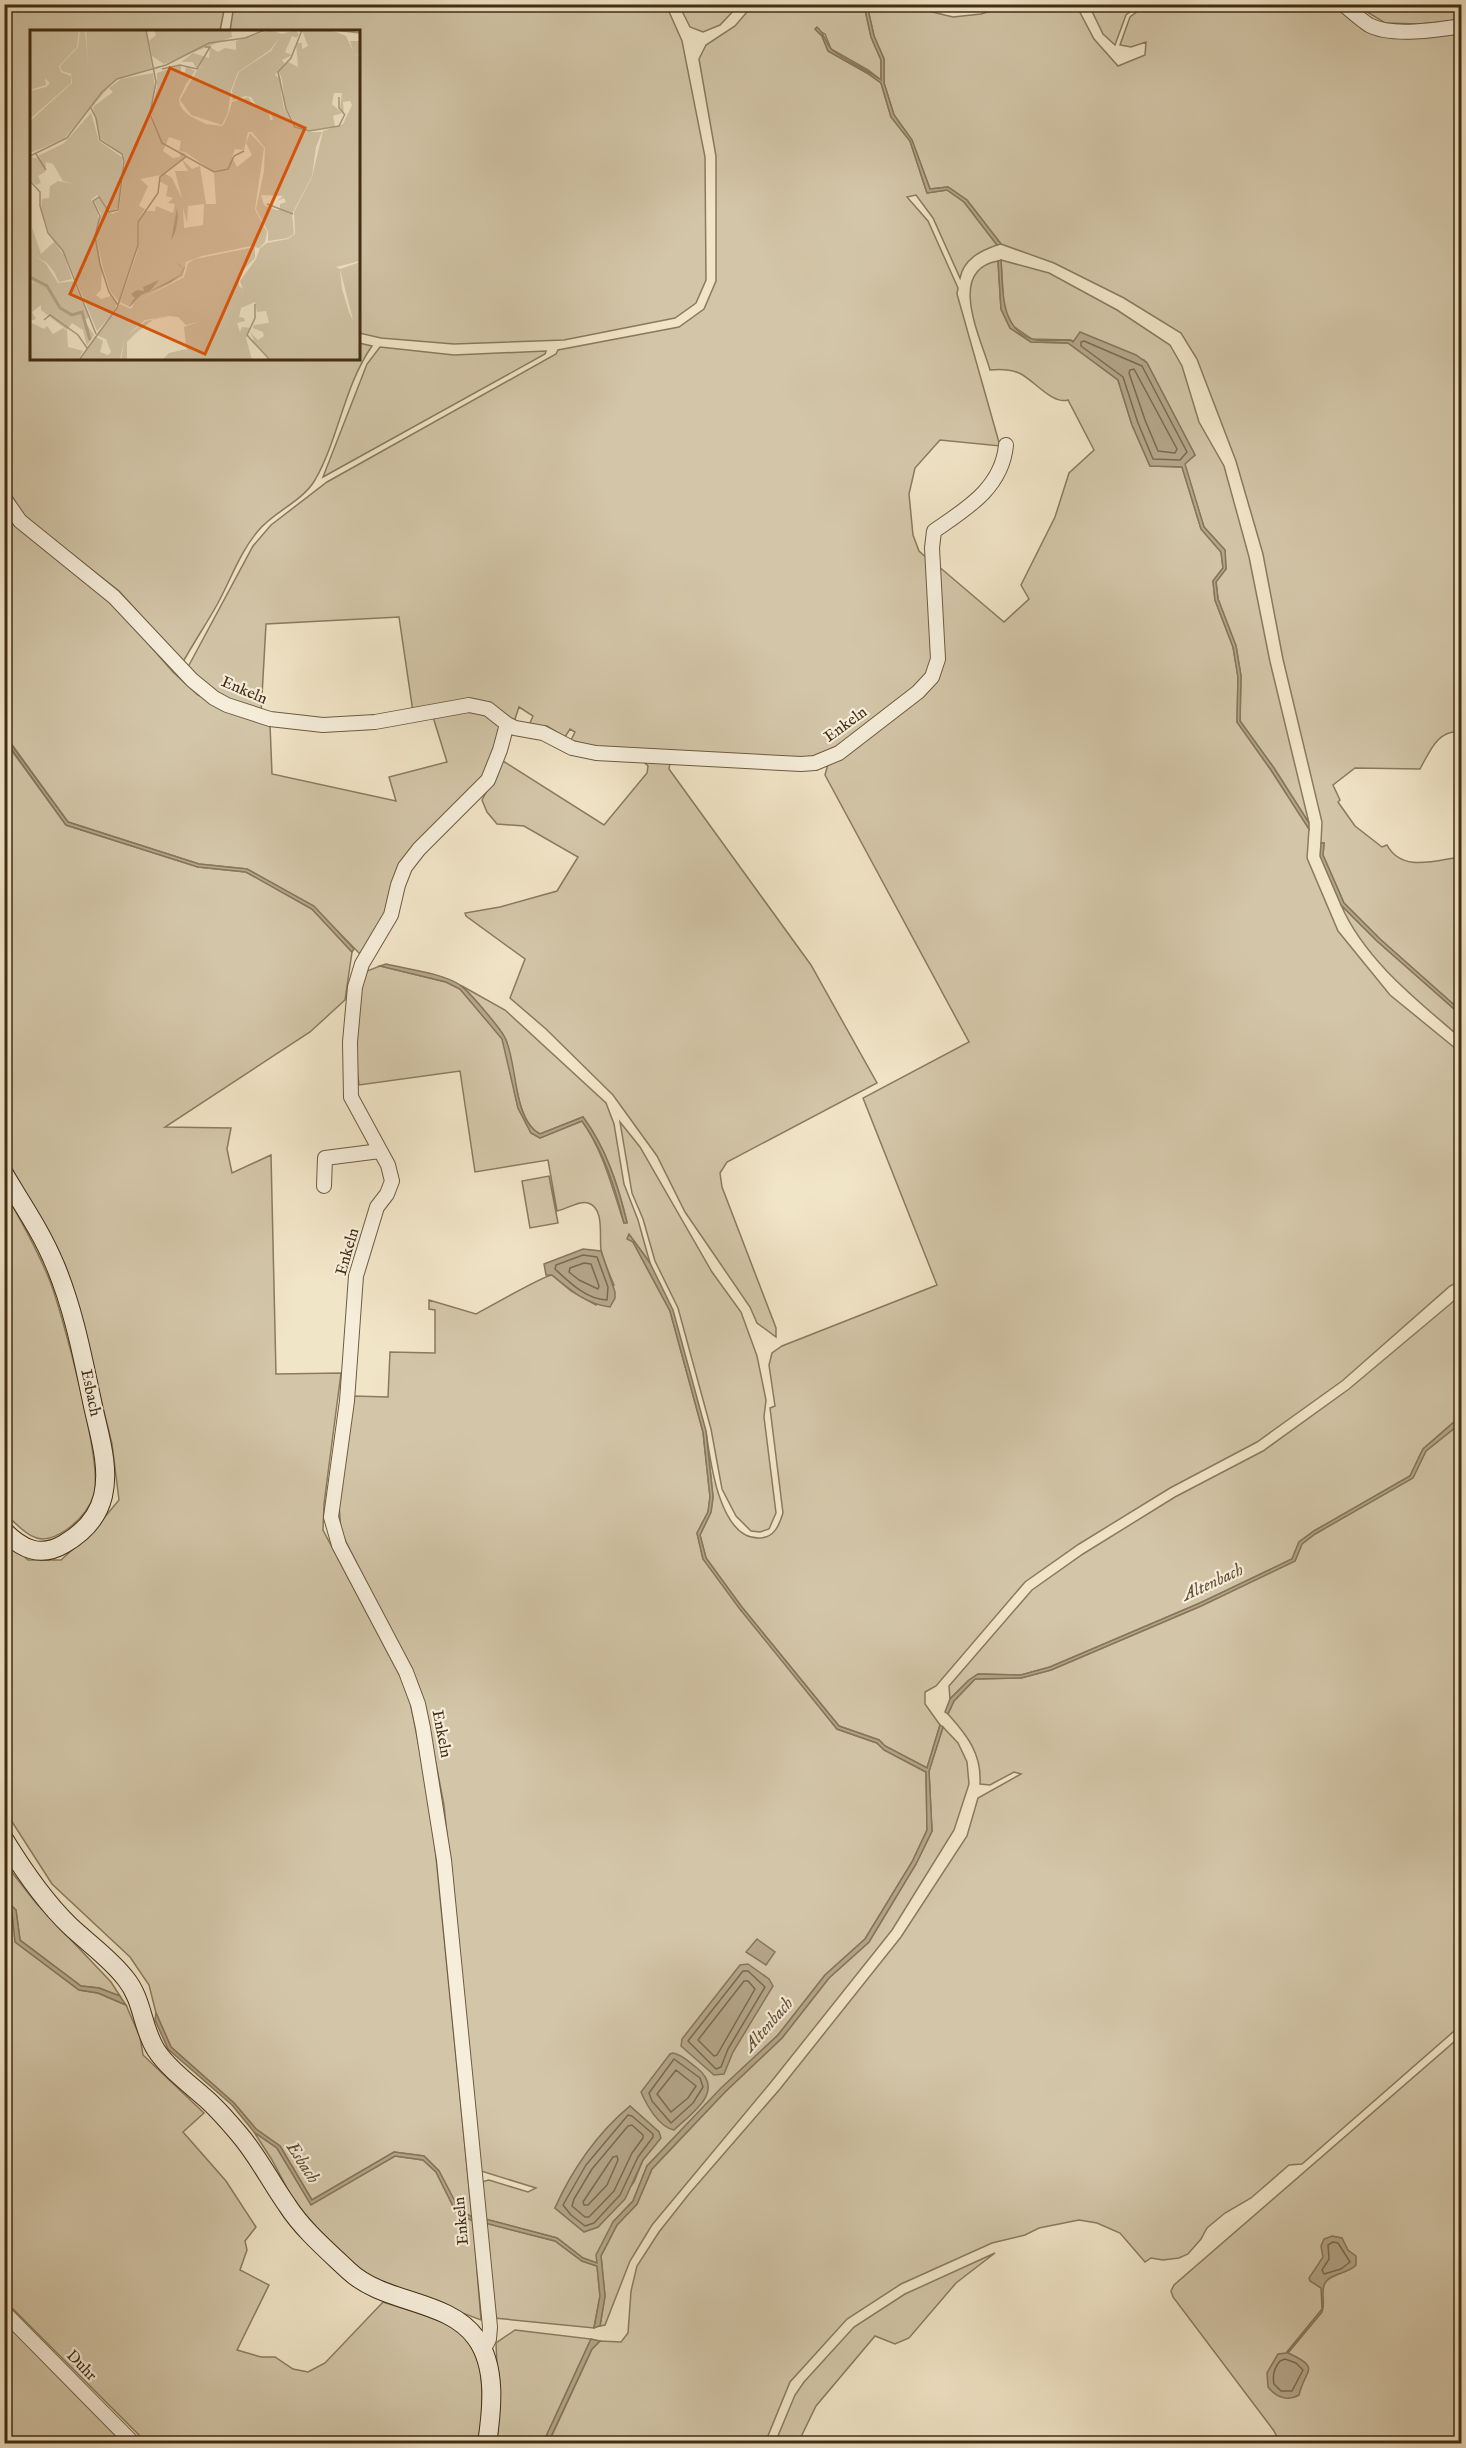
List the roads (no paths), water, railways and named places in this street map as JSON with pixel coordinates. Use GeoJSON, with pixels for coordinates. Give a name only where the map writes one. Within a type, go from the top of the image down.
{"type":"FeatureCollection","features":[{"type":"Feature","properties":{"kind":"street"},"geometry":{"type":"LineString","coordinates":[[1343,4],[1370,26],[1394,31],[1461,26]]}},
{"type":"Feature","properties":{"kind":"street","name":"Enkeln"},"geometry":{"type":"LineString","coordinates":[[4,498],[20,521],[114,597],[136,618],[192,681],[227,705],[270,719],[323,725],[386,720],[469,705],[488,709],[507,724],[543,733],[572,748],[596,753],[801,764],[815,763],[838,753],[918,692],[932,677],[938,659],[932,548],[934,531],[973,504],[994,482],[1004,460],[1005,445]]}},
{"type":"Feature","properties":{"kind":"street","name":"Enkeln"},"geometry":{"type":"LineString","coordinates":[[483,2351],[489,2339],[490,2326],[464,2050],[441,1833],[425,1736],[418,1704],[406,1672],[339,1545],[331,1518],[346,1410],[356,1276],[377,1206],[387,1194],[391,1184],[390,1170],[351,1097],[351,1020],[357,979],[362,964],[388,922],[405,867],[419,849],[488,780],[507,724]]}},
{"type":"Feature","properties":{"kind":"street"},"geometry":{"type":"LineString","coordinates":[[324,1186],[325,1158],[380,1151]]}},
{"type":"Feature","properties":{"kind":"street","name":"Esbach"},"geometry":{"type":"LineString","coordinates":[[4,1174],[41,1236],[62,1283],[86,1375],[105,1473],[103,1497],[99,1509],[85,1528],[66,1543],[46,1551],[32,1550],[19,1544],[4,1530]]}},
{"type":"Feature","properties":{"kind":"street"},"geometry":{"type":"LineString","coordinates":[[4,1839],[47,1901],[125,1977],[136,1994],[156,2050],[212,2104],[243,2139],[299,2221],[359,2280],[379,2291],[436,2310],[470,2330],[483,2351],[491,2388],[487,2444]]}},
{"type":"Feature","properties":{"kind":"street","name":"Duhr"},"geometry":{"type":"LineString","coordinates":[[4,2312],[134,2444]]}},
{"type":"Feature","properties":{"kind":"water"},"geometry":{"type":"Polygon","coordinates":[[[864,5],[867,5],[874,36],[884,59],[884,83],[894,115],[912,140],[930,189],[948,187],[967,200],[1001,244],[997,245],[964,202],[947,190],[927,193],[910,141],[891,117],[881,83],[828,51],[822,36],[815,29],[817,27],[820,30],[832,50],[881,80],[881,60],[871,37],[864,5]]]}},
{"type":"Feature","properties":{"kind":"water"},"geometry":{"type":"Polygon","coordinates":[[[1001,260],[1005,306],[1008,316],[1021,334],[1036,340],[1070,340],[1073,342],[1080,332],[1136,355],[1147,363],[1195,455],[1185,464],[1204,527],[1225,550],[1226,569],[1216,582],[1218,599],[1236,646],[1241,676],[1240,721],[1274,768],[1309,823],[1309,829],[1237,722],[1238,677],[1233,647],[1215,600],[1213,581],[1223,568],[1221,552],[1201,529],[1182,467],[1150,466],[1132,425],[1118,380],[1068,343],[1031,342],[1010,328],[1001,309],[998,261],[1001,260]]]}},
{"type":"Feature","properties":{"kind":"water"},"geometry":{"type":"Polygon","coordinates":[[[4,735],[68,822],[199,864],[247,869],[314,906],[354,949],[352,952],[312,909],[246,872],[198,867],[66,825],[5,740],[4,735]]]}},
{"type":"Feature","properties":{"kind":"water"},"geometry":{"type":"Polygon","coordinates":[[[1321,843],[1324,843],[1323,855],[1344,903],[1380,939],[1461,1011],[1461,1015],[1377,941],[1341,905],[1320,856],[1321,843]]]}},
{"type":"Feature","properties":{"kind":"water"},"geometry":{"type":"Polygon","coordinates":[[[386,964],[444,977],[460,985],[470,994],[505,1038],[520,1104],[531,1127],[540,1134],[583,1117],[610,1167],[627,1223],[624,1223],[603,1157],[582,1121],[540,1138],[531,1133],[518,1108],[502,1039],[460,989],[446,982],[380,966],[386,964]]]}},
{"type":"Feature","properties":{"kind":"water"},"geometry":{"type":"Polygon","coordinates":[[[629,1234],[650,1263],[673,1310],[706,1431],[713,1497],[711,1512],[700,1535],[706,1558],[741,1606],[839,1726],[879,1740],[885,1746],[927,1768],[940,1725],[943,1727],[929,1771],[932,1831],[916,1864],[869,1942],[829,1978],[782,2038],[725,2092],[652,2169],[637,2204],[617,2225],[601,2256],[605,2296],[600,2326],[594,2328],[600,2296],[597,2266],[582,2261],[555,2241],[485,2223],[485,2219],[557,2238],[583,2258],[597,2263],[596,2255],[613,2222],[633,2201],[647,2166],[721,2088],[778,2035],[825,1975],[865,1939],[912,1862],[927,1830],[926,1772],[884,1750],[877,1743],[837,1729],[739,1608],[703,1559],[697,1533],[708,1512],[710,1497],[703,1432],[670,1311],[633,1242],[627,1239],[629,1234]]]}},
{"type":"Feature","properties":{"kind":"water"},"geometry":{"type":"Polygon","coordinates":[[[583,1249],[601,1251],[615,1292],[615,1298],[610,1307],[586,1300],[552,1275],[546,1275],[544,1264],[583,1249]]]}},
{"type":"Feature","properties":{"kind":"water"},"geometry":{"type":"Polygon","coordinates":[[[1461,1419],[1461,1423],[1426,1451],[1413,1478],[1315,1534],[1302,1544],[1295,1561],[1201,1606],[1051,1670],[1021,1678],[975,1679],[954,1701],[948,1714],[945,1712],[950,1699],[978,1674],[1021,1675],[1050,1667],[1200,1603],[1292,1559],[1299,1542],[1314,1531],[1410,1476],[1423,1449],[1453,1423],[1461,1419]]]}},
{"type":"Feature","properties":{"kind":"water"},"geometry":{"type":"Polygon","coordinates":[[[4,1899],[16,1910],[20,1940],[81,1986],[99,1988],[120,1996],[126,2005],[98,1993],[79,1990],[15,1942],[12,1913],[5,1906],[4,1899]]]}},
{"type":"Feature","properties":{"kind":"water"},"geometry":{"type":"Polygon","coordinates":[[[757,1939],[775,1952],[766,1965],[746,1952],[757,1939]]]}},
{"type":"Feature","properties":{"kind":"water"},"geometry":{"type":"Polygon","coordinates":[[[748,1964],[769,1979],[773,1986],[733,2052],[724,2074],[714,2075],[681,2046],[682,2039],[740,1965],[748,1964]]]}},
{"type":"Feature","properties":{"kind":"water"},"geometry":{"type":"Polygon","coordinates":[[[156,2013],[171,2047],[234,2103],[256,2129],[280,2146],[312,2200],[394,2152],[424,2156],[439,2171],[459,2209],[472,2217],[473,2221],[456,2212],[436,2172],[423,2160],[395,2156],[311,2205],[277,2148],[254,2132],[232,2105],[168,2049],[155,2020],[156,2013]]]}},
{"type":"Feature","properties":{"kind":"water"},"geometry":{"type":"Polygon","coordinates":[[[673,2053],[683,2057],[697,2068],[705,2077],[708,2085],[707,2093],[697,2109],[674,2130],[663,2125],[650,2109],[641,2092],[673,2053]]]}},
{"type":"Feature","properties":{"kind":"water"},"geometry":{"type":"Polygon","coordinates":[[[630,2106],[659,2132],[661,2138],[643,2160],[625,2199],[598,2227],[584,2232],[555,2208],[569,2180],[587,2153],[607,2128],[630,2106]]]}},
{"type":"Feature","properties":{"kind":"water"},"geometry":{"type":"Polygon","coordinates":[[[1332,2236],[1342,2238],[1348,2250],[1356,2256],[1356,2265],[1331,2277],[1325,2283],[1322,2312],[1288,2353],[1305,2362],[1308,2366],[1307,2374],[1299,2395],[1291,2398],[1282,2397],[1268,2387],[1267,2373],[1278,2354],[1286,2353],[1322,2309],[1321,2288],[1309,2278],[1323,2257],[1321,2246],[1324,2239],[1332,2236]]]}},
{"type":"Feature","properties":{"kind":"water"},"geometry":{"type":"Polygon","coordinates":[[[591,2339],[600,2341],[592,2349],[548,2443],[543,2443],[591,2339]]]}},
{"type":"Feature","properties":{"kind":"water label","name":"Altenbach"},"geometry":{"type":"Point","coordinates":[1213,1583]}},
{"type":"Feature","properties":{"kind":"water label","name":"Altenbach"},"geometry":{"type":"Point","coordinates":[769,2025]}}]}
